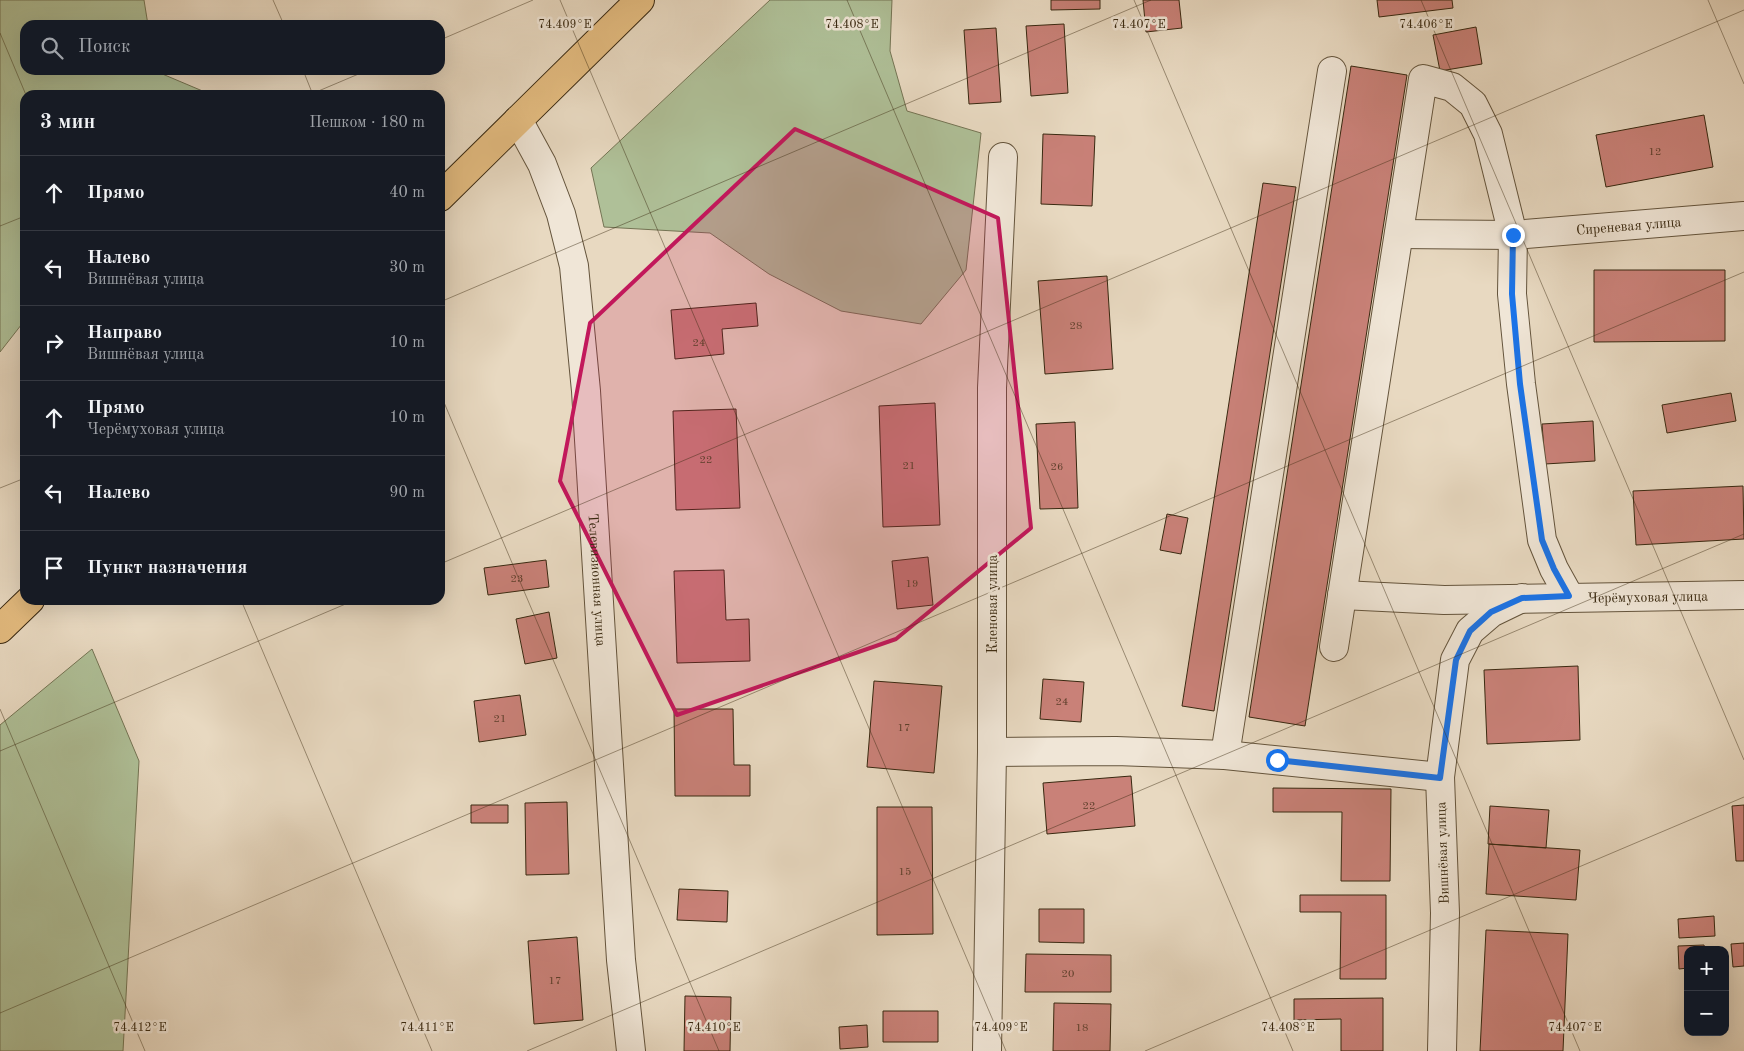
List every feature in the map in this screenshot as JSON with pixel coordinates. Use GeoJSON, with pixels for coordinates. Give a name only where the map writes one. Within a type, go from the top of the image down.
{"type":"FeatureCollection","features":[{"type":"Feature","properties":{"kind":"main road"},"geometry":{"type":"LineString","coordinates":[[445,192],[640,0]]}},
{"type":"Feature","properties":{"kind":"main road"},"geometry":{"type":"LineString","coordinates":[[0,629],[25,605]]}},
{"type":"Feature","properties":{"kind":"street"},"geometry":{"type":"LineString","coordinates":[[1225,755],[1332,71]]}},
{"type":"Feature","properties":{"kind":"street"},"geometry":{"type":"LineString","coordinates":[[1334,646],[1423,79],[1452,87],[1474,104],[1488,134],[1513,235],[1512,294],[1520,384],[1542,540],[1554,569],[1569,596]]}},
{"type":"Feature","properties":{"kind":"street","name":"Телевизионная улица"},"geometry":{"type":"LineString","coordinates":[[518,120],[542,164],[561,214],[574,266],[586,391],[621,960],[631,1051]]}},
{"type":"Feature","properties":{"kind":"street","name":"Кленовая улица"},"geometry":{"type":"LineString","coordinates":[[987,1051],[992,752],[992,388],[1003,156]]}},
{"type":"Feature","properties":{"kind":"street","name":"Сиреневая улица"},"geometry":{"type":"LineString","coordinates":[[1399,234],[1513,235],[1744,216]]}},
{"type":"Feature","properties":{"kind":"street","name":"Черёмуховая улица"},"geometry":{"type":"LineString","coordinates":[[1342,595],[1444,600],[1569,596],[1744,595]]}},
{"type":"Feature","properties":{"kind":"street","name":"Вишнёвая улица"},"geometry":{"type":"LineString","coordinates":[[1442,1051],[1445,913],[1440,778],[1456,660],[1470,631],[1491,612],[1522,598]]}},
{"type":"Feature","properties":{"kind":"street"},"geometry":{"type":"LineString","coordinates":[[992,752],[1116,751],[1225,755],[1440,778]]}},
{"type":"Feature","properties":{"kind":"highlighted area"},"geometry":{"type":"Polygon","coordinates":[[[795,129],[998,218],[1031,528],[896,639],[677,715],[560,481],[590,323],[795,129]]]}},
{"type":"Feature","properties":{"kind":"green space"},"geometry":{"type":"Polygon","coordinates":[[[0,0],[144,0],[147,20],[20,20],[20,75],[165,75],[200,90],[20,90],[20,326],[0,352],[0,0]]]}},
{"type":"Feature","properties":{"kind":"green space"},"geometry":{"type":"Polygon","coordinates":[[[770,0],[892,0],[890,51],[907,111],[981,133],[966,270],[921,324],[841,311],[769,274],[710,233],[604,227],[591,168],[770,0]]]}},
{"type":"Feature","properties":{"kind":"green space"},"geometry":{"type":"Polygon","coordinates":[[[92,649],[139,761],[123,1051],[0,1051],[0,725],[92,649]]]}},
{"type":"Feature","properties":{"kind":"building"},"geometry":{"type":"Polygon","coordinates":[[[1051,0],[1100,0],[1100,9],[1051,10],[1051,0]]]}},
{"type":"Feature","properties":{"kind":"building"},"geometry":{"type":"Polygon","coordinates":[[[1143,0],[1179,0],[1182,28],[1146,32],[1143,0]]]}},
{"type":"Feature","properties":{"kind":"building"},"geometry":{"type":"Polygon","coordinates":[[[1377,0],[1452,0],[1453,8],[1379,17],[1377,0]]]}},
{"type":"Feature","properties":{"kind":"building"},"geometry":{"type":"Polygon","coordinates":[[[1064,24],[1068,93],[1031,96],[1026,26],[1064,24]]]}},
{"type":"Feature","properties":{"kind":"building"},"geometry":{"type":"Polygon","coordinates":[[[1476,27],[1482,64],[1440,71],[1433,35],[1476,27]]]}},
{"type":"Feature","properties":{"kind":"building"},"geometry":{"type":"Polygon","coordinates":[[[996,28],[1001,102],[969,104],[964,30],[996,28]]]}},
{"type":"Feature","properties":{"kind":"building"},"geometry":{"type":"Polygon","coordinates":[[[1351,66],[1407,75],[1305,726],[1249,717],[1351,66]]]}},
{"type":"Feature","properties":{"kind":"building"},"geometry":{"type":"Polygon","coordinates":[[[1704,115],[1713,167],[1606,187],[1596,135],[1704,115]]]}},
{"type":"Feature","properties":{"kind":"building"},"geometry":{"type":"Polygon","coordinates":[[[1043,134],[1095,136],[1092,206],[1041,204],[1043,134]]]}},
{"type":"Feature","properties":{"kind":"building"},"geometry":{"type":"Polygon","coordinates":[[[1263,183],[1296,187],[1214,711],[1182,706],[1263,183]]]}},
{"type":"Feature","properties":{"kind":"building"},"geometry":{"type":"Polygon","coordinates":[[[1594,270],[1725,270],[1725,341],[1594,342],[1594,270]]]}},
{"type":"Feature","properties":{"kind":"building"},"geometry":{"type":"Polygon","coordinates":[[[1107,276],[1113,369],[1045,374],[1038,281],[1107,276]]]}},
{"type":"Feature","properties":{"kind":"building"},"geometry":{"type":"Polygon","coordinates":[[[756,303],[758,326],[722,329],[724,354],[675,359],[671,310],[756,303]]]}},
{"type":"Feature","properties":{"kind":"building"},"geometry":{"type":"Polygon","coordinates":[[[1731,393],[1736,421],[1667,433],[1662,405],[1731,393]]]}},
{"type":"Feature","properties":{"kind":"building"},"geometry":{"type":"Polygon","coordinates":[[[935,403],[940,525],[883,527],[879,406],[935,403]]]}},
{"type":"Feature","properties":{"kind":"building"},"geometry":{"type":"Polygon","coordinates":[[[736,409],[740,508],[676,510],[673,411],[736,409]]]}},
{"type":"Feature","properties":{"kind":"building"},"geometry":{"type":"Polygon","coordinates":[[[1593,421],[1595,461],[1545,464],[1542,424],[1593,421]]]}},
{"type":"Feature","properties":{"kind":"building"},"geometry":{"type":"Polygon","coordinates":[[[1075,422],[1078,508],[1040,509],[1036,424],[1075,422]]]}},
{"type":"Feature","properties":{"kind":"building"},"geometry":{"type":"Polygon","coordinates":[[[1743,486],[1744,539],[1636,545],[1633,491],[1743,486]]]}},
{"type":"Feature","properties":{"kind":"building"},"geometry":{"type":"Polygon","coordinates":[[[1167,514],[1188,518],[1181,554],[1160,550],[1167,514]]]}},
{"type":"Feature","properties":{"kind":"building"},"geometry":{"type":"Polygon","coordinates":[[[928,557],[933,605],[897,609],[892,561],[928,557]]]}},
{"type":"Feature","properties":{"kind":"building"},"geometry":{"type":"Polygon","coordinates":[[[546,560],[549,587],[488,595],[484,568],[546,560]]]}},
{"type":"Feature","properties":{"kind":"building"},"geometry":{"type":"Polygon","coordinates":[[[724,570],[726,620],[749,619],[750,661],[677,663],[674,571],[724,570]]]}},
{"type":"Feature","properties":{"kind":"building"},"geometry":{"type":"Polygon","coordinates":[[[549,612],[557,658],[525,664],[516,619],[549,612]]]}},
{"type":"Feature","properties":{"kind":"building"},"geometry":{"type":"Polygon","coordinates":[[[1578,666],[1580,740],[1487,744],[1484,670],[1578,666]]]}},
{"type":"Feature","properties":{"kind":"building"},"geometry":{"type":"Polygon","coordinates":[[[1043,679],[1084,682],[1081,722],[1040,719],[1043,679]]]}},
{"type":"Feature","properties":{"kind":"building"},"geometry":{"type":"Polygon","coordinates":[[[874,681],[942,686],[934,773],[867,767],[874,681]]]}},
{"type":"Feature","properties":{"kind":"building"},"geometry":{"type":"Polygon","coordinates":[[[520,695],[526,735],[479,742],[474,701],[520,695]]]}},
{"type":"Feature","properties":{"kind":"building"},"geometry":{"type":"Polygon","coordinates":[[[674,709],[733,709],[734,765],[750,765],[750,796],[675,796],[674,709]]]}},
{"type":"Feature","properties":{"kind":"building"},"geometry":{"type":"Polygon","coordinates":[[[1131,776],[1135,826],[1047,834],[1043,783],[1131,776]]]}},
{"type":"Feature","properties":{"kind":"building"},"geometry":{"type":"Polygon","coordinates":[[[1273,788],[1391,789],[1390,881],[1341,881],[1342,812],[1273,812],[1273,788]]]}},
{"type":"Feature","properties":{"kind":"building"},"geometry":{"type":"Polygon","coordinates":[[[567,802],[569,874],[526,875],[525,803],[567,802]]]}},
{"type":"Feature","properties":{"kind":"building"},"geometry":{"type":"Polygon","coordinates":[[[471,805],[508,805],[508,823],[471,823],[471,805]]]}},
{"type":"Feature","properties":{"kind":"building"},"geometry":{"type":"Polygon","coordinates":[[[1744,805],[1744,861],[1736,861],[1732,806],[1744,805]]]}},
{"type":"Feature","properties":{"kind":"building"},"geometry":{"type":"Polygon","coordinates":[[[1490,806],[1549,810],[1546,848],[1488,844],[1490,806]]]}},
{"type":"Feature","properties":{"kind":"building"},"geometry":{"type":"Polygon","coordinates":[[[877,807],[932,807],[933,934],[877,935],[877,807]]]}},
{"type":"Feature","properties":{"kind":"building"},"geometry":{"type":"Polygon","coordinates":[[[1489,844],[1580,850],[1576,900],[1486,894],[1489,844]]]}},
{"type":"Feature","properties":{"kind":"building"},"geometry":{"type":"Polygon","coordinates":[[[679,889],[728,891],[727,922],[677,920],[679,889]]]}},
{"type":"Feature","properties":{"kind":"building"},"geometry":{"type":"Polygon","coordinates":[[[1300,895],[1386,895],[1386,979],[1340,979],[1341,912],[1300,912],[1300,895]]]}},
{"type":"Feature","properties":{"kind":"building"},"geometry":{"type":"Polygon","coordinates":[[[1039,909],[1084,909],[1084,943],[1039,942],[1039,909]]]}},
{"type":"Feature","properties":{"kind":"building"},"geometry":{"type":"Polygon","coordinates":[[[1714,916],[1715,936],[1679,938],[1678,919],[1714,916]]]}},
{"type":"Feature","properties":{"kind":"building"},"geometry":{"type":"Polygon","coordinates":[[[1486,930],[1568,934],[1563,1051],[1480,1051],[1486,930]]]}},
{"type":"Feature","properties":{"kind":"building"},"geometry":{"type":"Polygon","coordinates":[[[577,937],[583,1020],[534,1024],[528,941],[577,937]]]}},
{"type":"Feature","properties":{"kind":"building"},"geometry":{"type":"Polygon","coordinates":[[[1744,943],[1744,966],[1733,967],[1731,944],[1744,943]]]}},
{"type":"Feature","properties":{"kind":"building"},"geometry":{"type":"Polygon","coordinates":[[[1704,945],[1704,946],[1684,946],[1684,968],[1679,969],[1678,946],[1704,945]]]}},
{"type":"Feature","properties":{"kind":"building"},"geometry":{"type":"Polygon","coordinates":[[[1026,954],[1111,955],[1111,992],[1025,992],[1026,954]]]}},
{"type":"Feature","properties":{"kind":"building"},"geometry":{"type":"Polygon","coordinates":[[[685,996],[731,997],[730,1051],[684,1051],[685,996]]]}},
{"type":"Feature","properties":{"kind":"building"},"geometry":{"type":"Polygon","coordinates":[[[1383,998],[1383,1051],[1341,1051],[1341,1019],[1294,1020],[1294,999],[1383,998]]]}},
{"type":"Feature","properties":{"kind":"building"},"geometry":{"type":"Polygon","coordinates":[[[1054,1003],[1111,1004],[1110,1051],[1053,1051],[1054,1003]]]}},
{"type":"Feature","properties":{"kind":"building"},"geometry":{"type":"Polygon","coordinates":[[[883,1011],[938,1011],[938,1042],[883,1042],[883,1011]]]}},
{"type":"Feature","properties":{"kind":"building"},"geometry":{"type":"Polygon","coordinates":[[[867,1025],[868,1047],[840,1049],[839,1027],[867,1025]]]}},
{"type":"Feature","properties":{"kind":"route"},"geometry":{"type":"LineString","coordinates":[[1277,760],[1440,778],[1456,660],[1470,631],[1491,612],[1522,598],[1569,596],[1554,569],[1542,540],[1520,384],[1512,294],[1513,235]]}}]}
